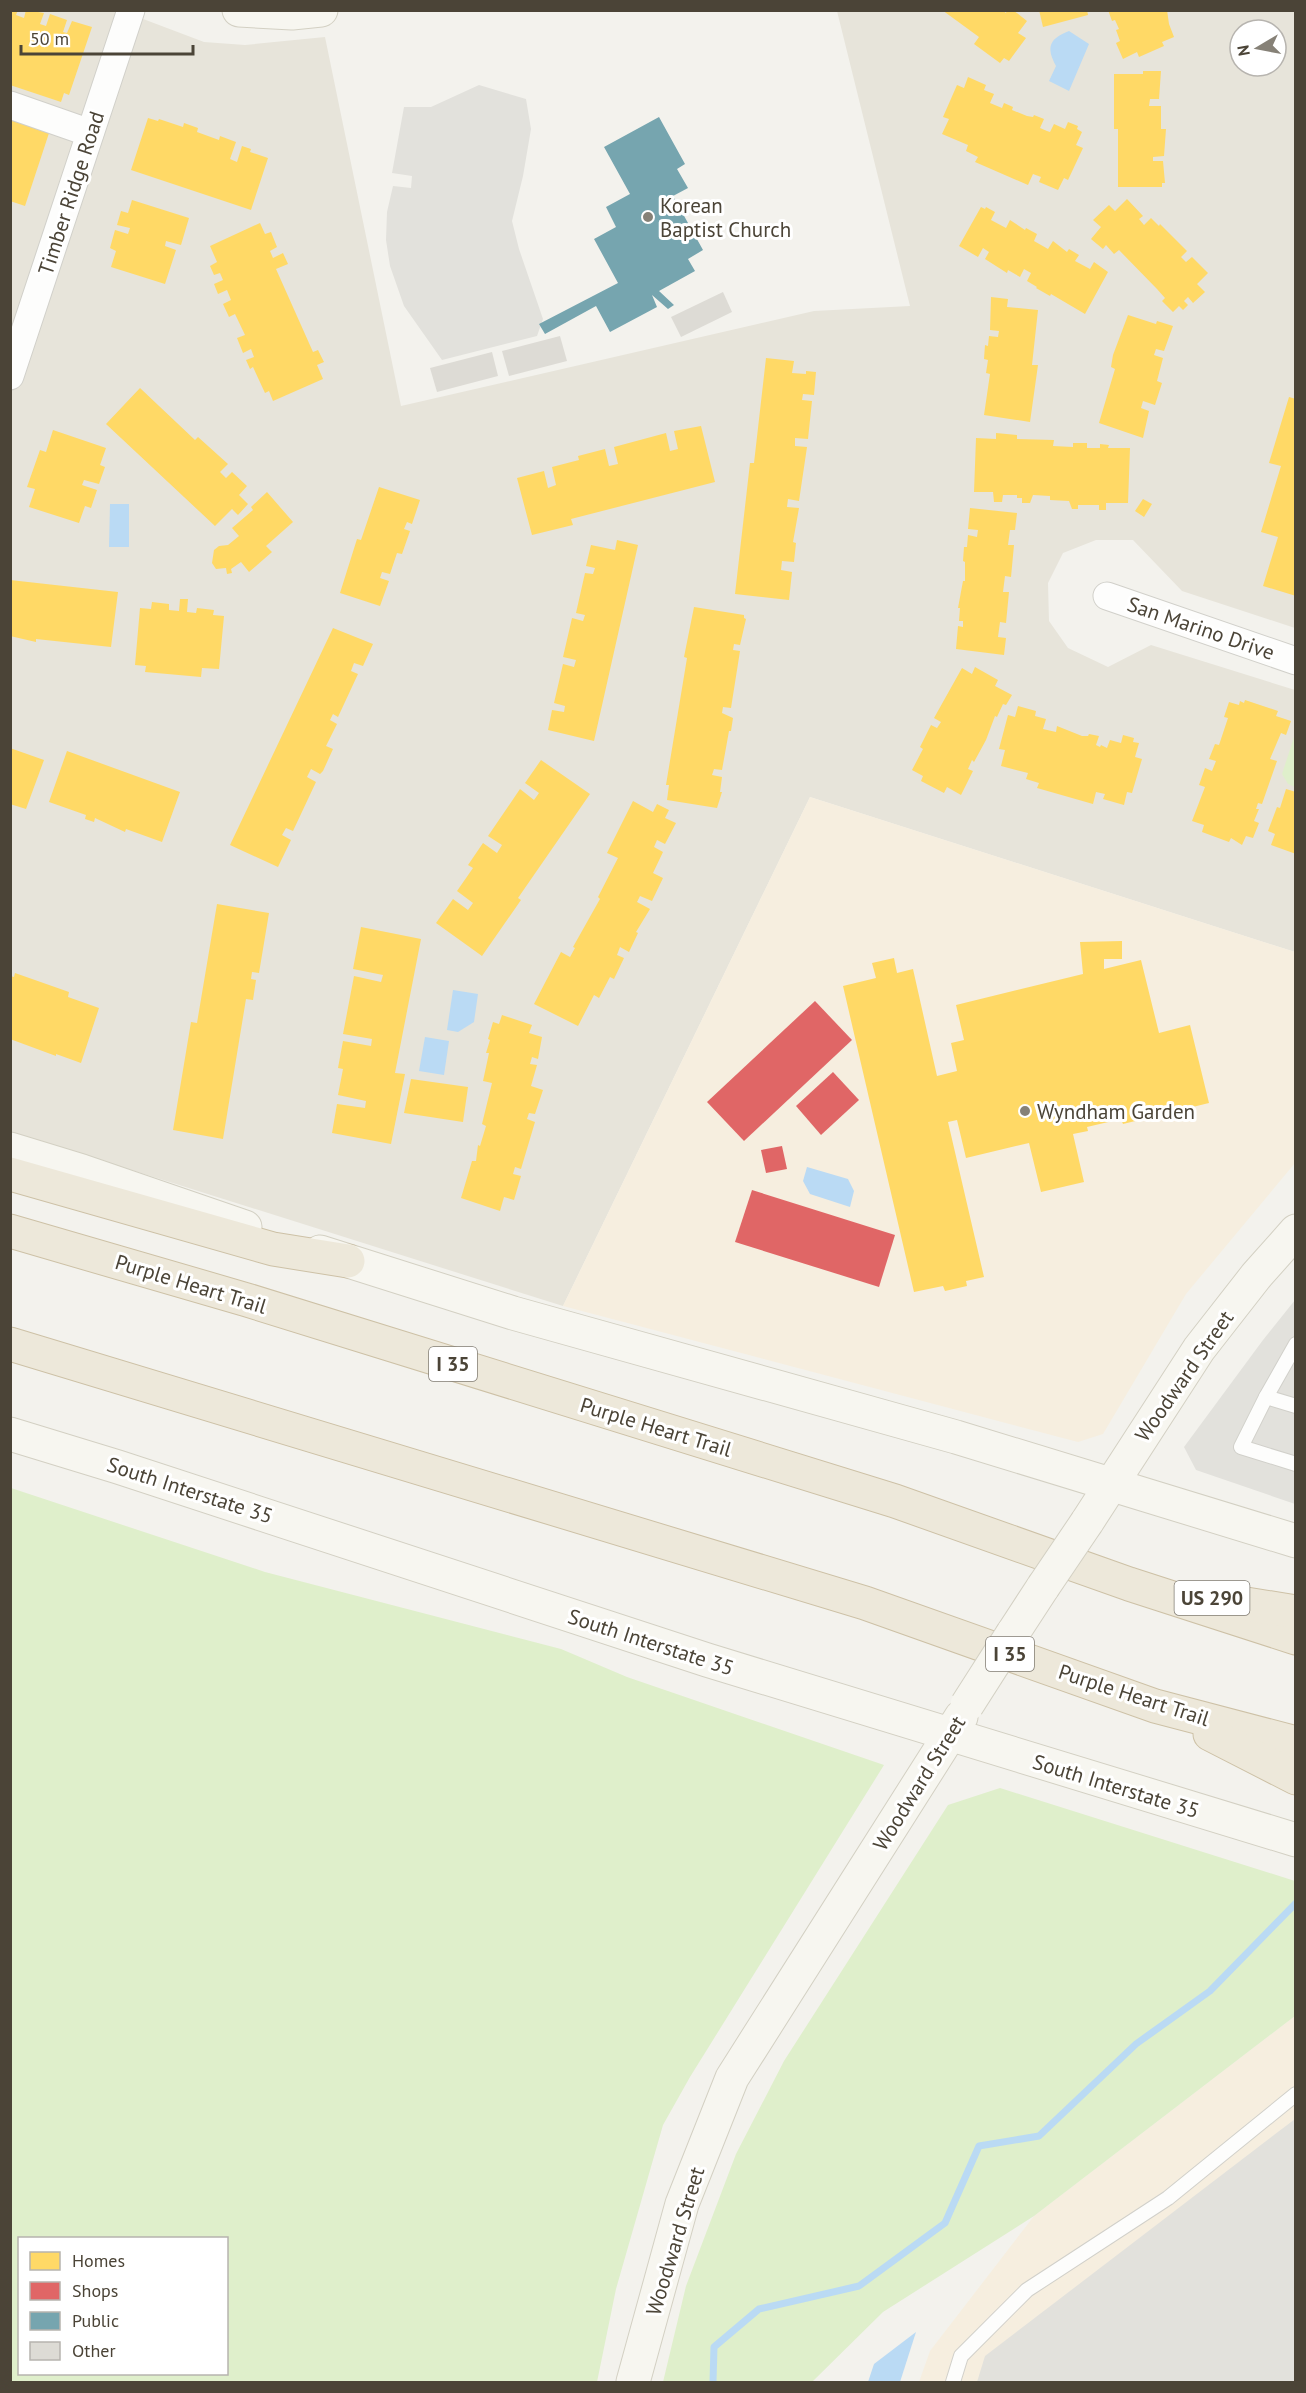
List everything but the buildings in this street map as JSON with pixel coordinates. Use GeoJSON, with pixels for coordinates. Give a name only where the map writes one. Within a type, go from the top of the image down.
{"type":"FeatureCollection","features":[{"type":"Feature","properties":{"kind":"highway"},"geometry":{"type":"LineString","coordinates":[[10,1174],[273,1249],[348,1261]]}},
{"type":"Feature","properties":{"kind":"highway","name":"Purple Heart Trail"},"geometry":{"type":"LineString","coordinates":[[10,1231],[247,1300],[895,1501],[1129,1584],[1296,1638]]}},
{"type":"Feature","properties":{"kind":"highway","name":"Purple Heart Trail"},"geometry":{"type":"LineString","coordinates":[[10,1344],[865,1603],[1155,1706],[1296,1743]]}},
{"type":"Feature","properties":{"kind":"highway"},"geometry":{"type":"LineString","coordinates":[[10,1364],[125,1378]]}},
{"type":"Feature","properties":{"kind":"highway","name":"US 290"},"geometry":{"type":"LineString","coordinates":[[1129,1584],[1296,1612]]}},
{"type":"Feature","properties":{"kind":"highway"},"geometry":{"type":"LineString","coordinates":[[1155,1706],[1296,1778]]}},
{"type":"Feature","properties":{"kind":"main road"},"geometry":{"type":"LineString","coordinates":[[238,10],[292,13],[321,10]]}},
{"type":"Feature","properties":{"kind":"main road"},"geometry":{"type":"LineString","coordinates":[[10,1149],[513,1313],[956,1437],[1296,1541]]}},
{"type":"Feature","properties":{"kind":"main road","name":"Woodward Street"},"geometry":{"type":"LineString","coordinates":[[633,2382],[682,2204],[732,2078],[968,1705],[1198,1349],[1286,1247]]}},
{"type":"Feature","properties":{"kind":"main road","name":"South Interstate 35"},"geometry":{"type":"LineString","coordinates":[[10,1434],[118,1467],[707,1660],[1296,1840]]}},
{"type":"Feature","properties":{"kind":"street","name":"Timber Ridge Road"},"geometry":{"type":"LineString","coordinates":[[10,376],[15,345],[131,10]]}},
{"type":"Feature","properties":{"kind":"street"},"geometry":{"type":"LineString","coordinates":[[10,105],[90,133]]}},
{"type":"Feature","properties":{"kind":"street","name":"San Marino Drive"},"geometry":{"type":"LineString","coordinates":[[1107,596],[1296,661]]}},
{"type":"Feature","properties":{"kind":"lane"},"geometry":{"type":"LineString","coordinates":[[1296,1344],[1241,1447],[1296,1464]]}},
{"type":"Feature","properties":{"kind":"lane"},"geometry":{"type":"LineString","coordinates":[[1266,1397],[1296,1406]]}},
{"type":"Feature","properties":{"kind":"lane"},"geometry":{"type":"LineString","coordinates":[[953,2382],[961,2356],[1027,2290],[1168,2198],[1296,2094]]}},
{"type":"Feature","properties":{"kind":"shaded area"},"geometry":{"type":"Polygon","coordinates":[[[11,11],[122,11],[204,42],[245,45],[325,37],[401,406],[814,311],[910,306],[837,11],[1295,11],[1295,628],[1182,591],[1133,540],[1096,540],[1063,553],[1048,583],[1049,621],[1068,648],[1108,667],[1151,645],[1295,690],[1295,952],[810,797],[563,1306],[11,1132],[11,11]]]}},
{"type":"Feature","properties":{"kind":"shaded area"},"geometry":{"type":"Polygon","coordinates":[[[479,85],[526,99],[531,129],[512,221],[543,319],[537,336],[442,360],[404,306],[390,266],[386,240],[387,212],[393,186],[411,188],[412,176],[392,173],[404,107],[431,107],[479,85]]]}},
{"type":"Feature","properties":{"kind":"shaded area"},"geometry":{"type":"Polygon","coordinates":[[[810,797],[1295,952],[1295,1163],[1186,1294],[1103,1434],[1078,1442],[563,1306],[810,797]]]}},
{"type":"Feature","properties":{"kind":"shaded area"},"geometry":{"type":"Polygon","coordinates":[[[1295,1300],[1295,1504],[1196,1470],[1184,1447],[1295,1300]]]}},
{"type":"Feature","properties":{"kind":"shaded area"},"geometry":{"type":"Polygon","coordinates":[[[1295,2016],[1295,2382],[919,2382],[930,2351],[1034,2216],[1295,2016]]]}},
{"type":"Feature","properties":{"kind":"shaded area"},"geometry":{"type":"Polygon","coordinates":[[[1295,2119],[1295,2382],[977,2382],[985,2356],[1295,2119]]]}},
{"type":"Feature","properties":{"kind":"green space"},"geometry":{"type":"Polygon","coordinates":[[[1295,734],[1295,787],[1288,784],[1282,774],[1295,734]]]}},
{"type":"Feature","properties":{"kind":"green space"},"geometry":{"type":"Polygon","coordinates":[[[11,1488],[265,1572],[561,1649],[627,1677],[884,1765],[690,2077],[663,2125],[616,2289],[597,2382],[11,2382],[11,1488]]]}},
{"type":"Feature","properties":{"kind":"green space"},"geometry":{"type":"Polygon","coordinates":[[[1000,1788],[1295,1881],[1295,2016],[1034,2216],[883,2312],[812,2382],[663,2382],[686,2286],[736,2154],[784,2061],[948,1805],[1000,1788]]]}},
{"type":"Feature","properties":{"kind":"water"},"geometry":{"type":"Polygon","coordinates":[[[1069,31],[1089,44],[1069,91],[1049,81],[1056,66],[1051,54],[1051,44],[1057,37],[1069,31]]]}},
{"type":"Feature","properties":{"kind":"water"},"geometry":{"type":"Polygon","coordinates":[[[110,504],[129,504],[129,547],[109,547],[110,504]]]}},
{"type":"Feature","properties":{"kind":"water"},"geometry":{"type":"Polygon","coordinates":[[[453,990],[478,994],[474,1022],[458,1032],[447,1030],[453,990]]]}},
{"type":"Feature","properties":{"kind":"water"},"geometry":{"type":"Polygon","coordinates":[[[425,1037],[449,1041],[444,1075],[419,1071],[425,1037]]]}},
{"type":"Feature","properties":{"kind":"water"},"geometry":{"type":"Polygon","coordinates":[[[807,1167],[848,1179],[854,1191],[850,1207],[810,1194],[803,1181],[807,1167]]]}},
{"type":"Feature","properties":{"kind":"water"},"geometry":{"type":"Polygon","coordinates":[[[916,2332],[900,2382],[868,2382],[874,2364],[916,2332]]]}},
{"type":"Feature","properties":{"kind":"waterway"},"geometry":{"type":"LineString","coordinates":[[713,2382],[714,2347],[759,2309],[859,2286],[945,2223],[979,2146],[1039,2136],[1136,2044],[1210,1991],[1296,1903]]}},
{"type":"Feature","properties":{"kind":"place","name":"Korean Baptist Church"},"geometry":{"type":"Point","coordinates":[648,217]}},
{"type":"Feature","properties":{"kind":"place","name":"Wyndham Garden"},"geometry":{"type":"Point","coordinates":[1025,1111]}}]}
